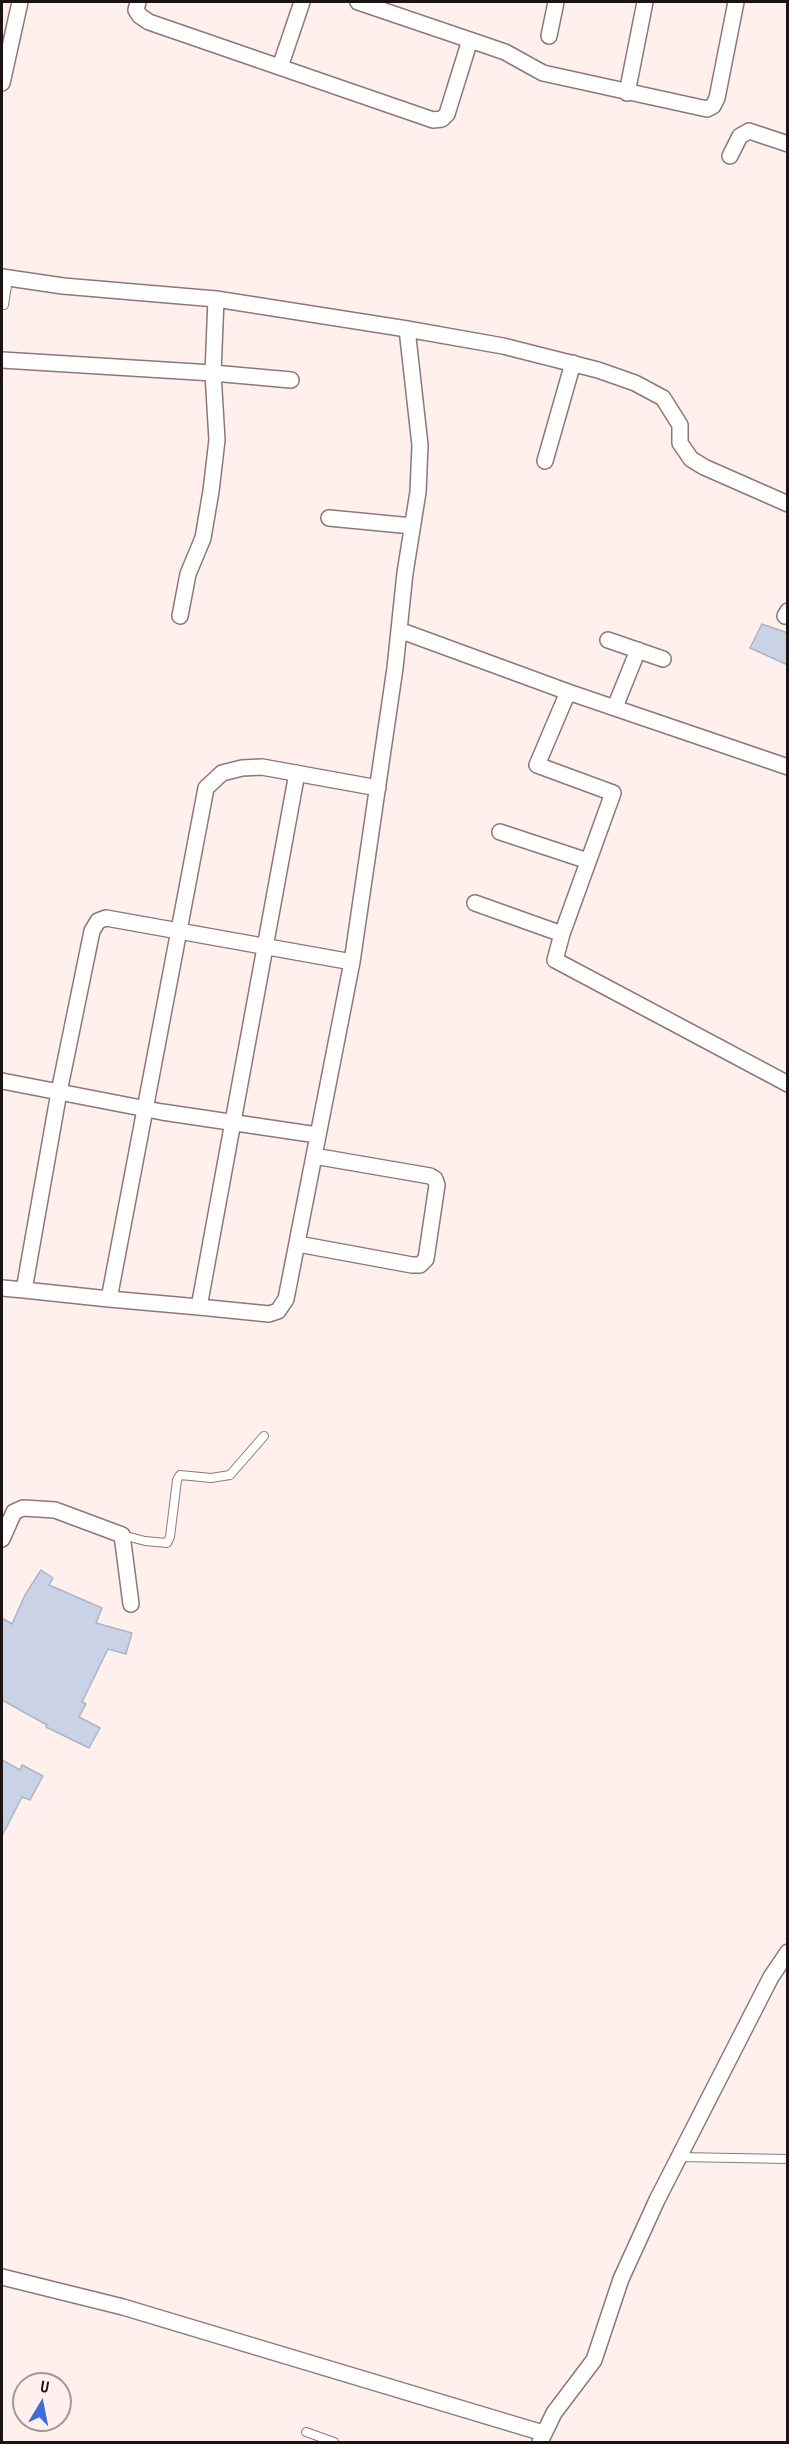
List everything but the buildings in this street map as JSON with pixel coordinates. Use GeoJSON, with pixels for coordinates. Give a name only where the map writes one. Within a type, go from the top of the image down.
{"type":"FeatureCollection","features":[{"type":"Feature","properties":{"kind":"street"},"geometry":{"type":"LineString","coordinates":[[2,83],[20,2]]}},
{"type":"Feature","properties":{"kind":"street"},"geometry":{"type":"LineString","coordinates":[[138,2],[136,10],[149,22],[433,120],[442,119],[447,114],[470,40]]}},
{"type":"Feature","properties":{"kind":"street"},"geometry":{"type":"LineString","coordinates":[[280,67],[302,2]]}},
{"type":"Feature","properties":{"kind":"street"},"geometry":{"type":"LineString","coordinates":[[358,2],[505,52],[543,73],[707,109],[713,106],[736,2]]}},
{"type":"Feature","properties":{"kind":"street"},"geometry":{"type":"LineString","coordinates":[[549,36],[556,2]]}},
{"type":"Feature","properties":{"kind":"street"},"geometry":{"type":"LineString","coordinates":[[627,93],[645,2]]}},
{"type":"Feature","properties":{"kind":"street"},"geometry":{"type":"LineString","coordinates":[[730,156],[740,136],[749,131],[788,144]]}},
{"type":"Feature","properties":{"kind":"street"},"geometry":{"type":"LineString","coordinates":[[5,278],[63,286],[216,299],[503,346],[573,363],[635,383],[663,398],[680,425],[680,443],[691,459],[788,504]]}},
{"type":"Feature","properties":{"kind":"street"},"geometry":{"type":"LineString","coordinates":[[180,616],[188,574],[203,538],[217,440],[213,372],[216,299]]}},
{"type":"Feature","properties":{"kind":"street"},"geometry":{"type":"LineString","coordinates":[[2,1288],[268,1314],[278,1311],[286,1299],[352,962],[418,492],[420,445],[407,329]]}},
{"type":"Feature","properties":{"kind":"street"},"geometry":{"type":"LineString","coordinates":[[2,360],[213,372],[291,380]]}},
{"type":"Feature","properties":{"kind":"street"},"geometry":{"type":"LineString","coordinates":[[545,461],[573,363]]}},
{"type":"Feature","properties":{"kind":"street"},"geometry":{"type":"LineString","coordinates":[[329,518],[412,526]]}},
{"type":"Feature","properties":{"kind":"street"},"geometry":{"type":"LineString","coordinates":[[399,630],[568,692],[788,768]]}},
{"type":"Feature","properties":{"kind":"street"},"geometry":{"type":"LineString","coordinates":[[608,640],[663,659]]}},
{"type":"Feature","properties":{"kind":"street"},"geometry":{"type":"LineString","coordinates":[[615,707],[638,650]]}},
{"type":"Feature","properties":{"kind":"street"},"geometry":{"type":"LineString","coordinates":[[568,692],[537,765],[613,793],[562,934],[555,960],[788,1084]]}},
{"type":"Feature","properties":{"kind":"street"},"geometry":{"type":"LineString","coordinates":[[109,1299],[206,788],[222,774],[242,768],[262,767],[378,788]]}},
{"type":"Feature","properties":{"kind":"street"},"geometry":{"type":"LineString","coordinates":[[198,1307],[297,773]]}},
{"type":"Feature","properties":{"kind":"street"},"geometry":{"type":"LineString","coordinates":[[500,832],[588,861]]}},
{"type":"Feature","properties":{"kind":"street"},"geometry":{"type":"LineString","coordinates":[[475,903],[562,934]]}},
{"type":"Feature","properties":{"kind":"street"},"geometry":{"type":"LineString","coordinates":[[24,1290],[59,1092],[92,931],[98,921],[106,918],[352,962]]}},
{"type":"Feature","properties":{"kind":"street"},"geometry":{"type":"LineString","coordinates":[[2,1081],[232,1124],[317,1135]]}},
{"type":"Feature","properties":{"kind":"street"},"geometry":{"type":"LineString","coordinates":[[298,1244],[420,1266],[426,1258],[437,1185],[435,1179],[430,1176],[314,1156]]}},
{"type":"Feature","properties":{"kind":"street"},"geometry":{"type":"LineString","coordinates":[[2,1539],[14,1512],[23,1508],[55,1510],[122,1535],[130,1604]]}},
{"type":"Feature","properties":{"kind":"street"},"geometry":{"type":"LineString","coordinates":[[2,2277],[123,2307],[541,2438],[554,2413],[594,2360],[621,2278],[678,2157],[771,1977],[788,1952]]}},
{"type":"Feature","properties":{"kind":"lane"},"geometry":{"type":"LineString","coordinates":[[4,305],[5,278]]}},
{"type":"Feature","properties":{"kind":"lane"},"geometry":{"type":"LineString","coordinates":[[122,1535],[153,1543],[167,1543],[170,1537],[177,1480],[180,1475],[212,1479],[230,1475],[264,1436]]}},
{"type":"Feature","properties":{"kind":"lane"},"geometry":{"type":"LineString","coordinates":[[678,2157],[788,2159]]}},
{"type":"Feature","properties":{"kind":"lane"},"geometry":{"type":"LineString","coordinates":[[306,2432],[334,2442]]}}]}
